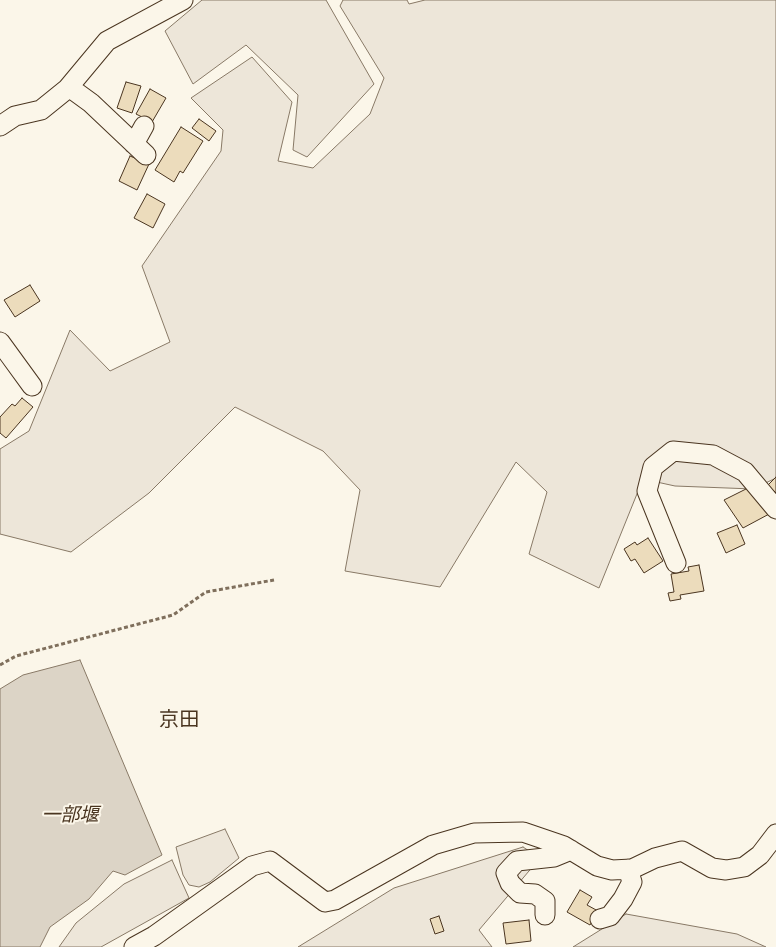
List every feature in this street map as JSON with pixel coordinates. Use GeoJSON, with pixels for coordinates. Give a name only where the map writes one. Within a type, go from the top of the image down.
{"type":"FeatureCollection","features":[{"type":"Feature","properties":{"kind":"street"},"geometry":{"type":"LineString","coordinates":[[0,126],[15,116],[41,110],[69,87],[107,41],[183,0]]}},
{"type":"Feature","properties":{"kind":"street"},"geometry":{"type":"LineString","coordinates":[[69,87],[91,103],[140,150],[144,126]]}},
{"type":"Feature","properties":{"kind":"street"},"geometry":{"type":"LineString","coordinates":[[0,342],[32,386]]}},
{"type":"Feature","properties":{"kind":"street"},"geometry":{"type":"LineString","coordinates":[[676,563],[647,491],[654,467],[673,451],[713,455],[745,472],[776,509]]}},
{"type":"Feature","properties":{"kind":"street"},"geometry":{"type":"LineString","coordinates":[[134,947],[154,936],[252,866],[270,861],[325,902],[335,900],[433,845],[474,833],[523,832],[571,850],[597,866],[612,870],[628,869],[655,858],[682,851],[712,868],[726,870],[744,867],[760,855],[776,834]]}},
{"type":"Feature","properties":{"kind":"street"},"geometry":{"type":"LineString","coordinates":[[545,915],[545,901],[535,894],[520,893],[510,882],[506,874],[517,861],[554,857],[571,850]]}},
{"type":"Feature","properties":{"kind":"street"},"geometry":{"type":"LineString","coordinates":[[600,919],[610,916],[622,900],[632,882],[628,869]]}},
{"type":"Feature","properties":{"kind":"path"},"geometry":{"type":"LineString","coordinates":[[0,665],[16,656],[173,615],[206,592],[274,580]]}},
{"type":"Feature","properties":{"kind":"shaded area"},"geometry":{"type":"Polygon","coordinates":[[[202,0],[326,0],[374,84],[307,157],[293,150],[298,95],[246,45],[193,84],[165,31],[202,0]]]}},
{"type":"Feature","properties":{"kind":"shaded area"},"geometry":{"type":"Polygon","coordinates":[[[343,0],[407,0],[409,4],[425,0],[776,0],[776,478],[753,489],[675,486],[643,479],[599,588],[529,554],[547,492],[516,462],[440,587],[345,571],[360,490],[323,451],[235,407],[149,493],[71,552],[0,534],[0,449],[29,431],[70,330],[110,371],[170,342],[142,266],[221,151],[223,130],[191,98],[252,57],[292,102],[278,161],[313,168],[370,114],[384,78],[340,6],[343,0]]]}},
{"type":"Feature","properties":{"kind":"shaded area"},"geometry":{"type":"Polygon","coordinates":[[[225,829],[239,858],[210,882],[199,887],[189,885],[183,875],[176,847],[225,829]]]}},
{"type":"Feature","properties":{"kind":"shaded area"},"geometry":{"type":"Polygon","coordinates":[[[523,847],[540,858],[479,930],[492,947],[298,947],[394,888],[523,847]]]}},
{"type":"Feature","properties":{"kind":"shaded area"},"geometry":{"type":"Polygon","coordinates":[[[172,860],[189,898],[101,947],[59,947],[76,923],[124,884],[172,860]]]}},
{"type":"Feature","properties":{"kind":"shaded area"},"geometry":{"type":"Polygon","coordinates":[[[626,914],[737,934],[766,947],[573,947],[626,914]]]}},
{"type":"Feature","properties":{"kind":"water","name":"一部堰"},"geometry":{"type":"Polygon","coordinates":[[[80,660],[162,855],[125,875],[113,871],[89,899],[50,927],[40,947],[0,947],[0,689],[23,675],[80,660]]]}},
{"type":"Feature","properties":{"kind":"building"},"geometry":{"type":"Polygon","coordinates":[[[126,82],[141,86],[132,113],[117,108],[126,82]]]}},
{"type":"Feature","properties":{"kind":"building"},"geometry":{"type":"Polygon","coordinates":[[[150,89],[166,98],[152,122],[136,114],[150,89]]]}},
{"type":"Feature","properties":{"kind":"building"},"geometry":{"type":"Polygon","coordinates":[[[199,119],[216,131],[209,141],[192,128],[199,119]]]}},
{"type":"Feature","properties":{"kind":"building"},"geometry":{"type":"Polygon","coordinates":[[[181,127],[203,141],[183,173],[180,171],[174,182],[155,170],[181,127]]]}},
{"type":"Feature","properties":{"kind":"building"},"geometry":{"type":"Polygon","coordinates":[[[130,156],[149,164],[137,190],[119,181],[130,156]]]}},
{"type":"Feature","properties":{"kind":"building"},"geometry":{"type":"Polygon","coordinates":[[[147,194],[165,204],[153,228],[134,218],[147,194]]]}},
{"type":"Feature","properties":{"kind":"building"},"geometry":{"type":"Polygon","coordinates":[[[30,285],[40,301],[15,317],[4,300],[30,285]]]}},
{"type":"Feature","properties":{"kind":"building"},"geometry":{"type":"Polygon","coordinates":[[[22,398],[33,407],[6,438],[0,433],[0,417],[12,404],[15,406],[22,398]]]}},
{"type":"Feature","properties":{"kind":"building"},"geometry":{"type":"Polygon","coordinates":[[[776,477],[776,493],[768,485],[776,477]]]}},
{"type":"Feature","properties":{"kind":"building"},"geometry":{"type":"Polygon","coordinates":[[[750,487],[771,513],[743,528],[724,500],[750,487]]]}},
{"type":"Feature","properties":{"kind":"building"},"geometry":{"type":"Polygon","coordinates":[[[737,525],[745,544],[726,553],[717,533],[737,525]]]}},
{"type":"Feature","properties":{"kind":"building"},"geometry":{"type":"Polygon","coordinates":[[[648,538],[663,561],[644,573],[635,559],[631,561],[624,549],[635,542],[637,545],[648,538]]]}},
{"type":"Feature","properties":{"kind":"building"},"geometry":{"type":"Polygon","coordinates":[[[699,565],[704,591],[680,595],[681,599],[670,601],[668,593],[674,592],[671,574],[689,571],[688,567],[699,565]]]}},
{"type":"Feature","properties":{"kind":"building"},"geometry":{"type":"Polygon","coordinates":[[[580,890],[592,897],[587,905],[598,911],[590,925],[567,912],[580,890]]]}},
{"type":"Feature","properties":{"kind":"building"},"geometry":{"type":"Polygon","coordinates":[[[439,916],[444,931],[435,934],[430,919],[439,916]]]}},
{"type":"Feature","properties":{"kind":"building"},"geometry":{"type":"Polygon","coordinates":[[[529,920],[531,941],[506,944],[503,923],[529,920]]]}},
{"type":"Feature","properties":{"kind":"district","name":"京田"},"geometry":{"type":"Point","coordinates":[179,720]}}]}
